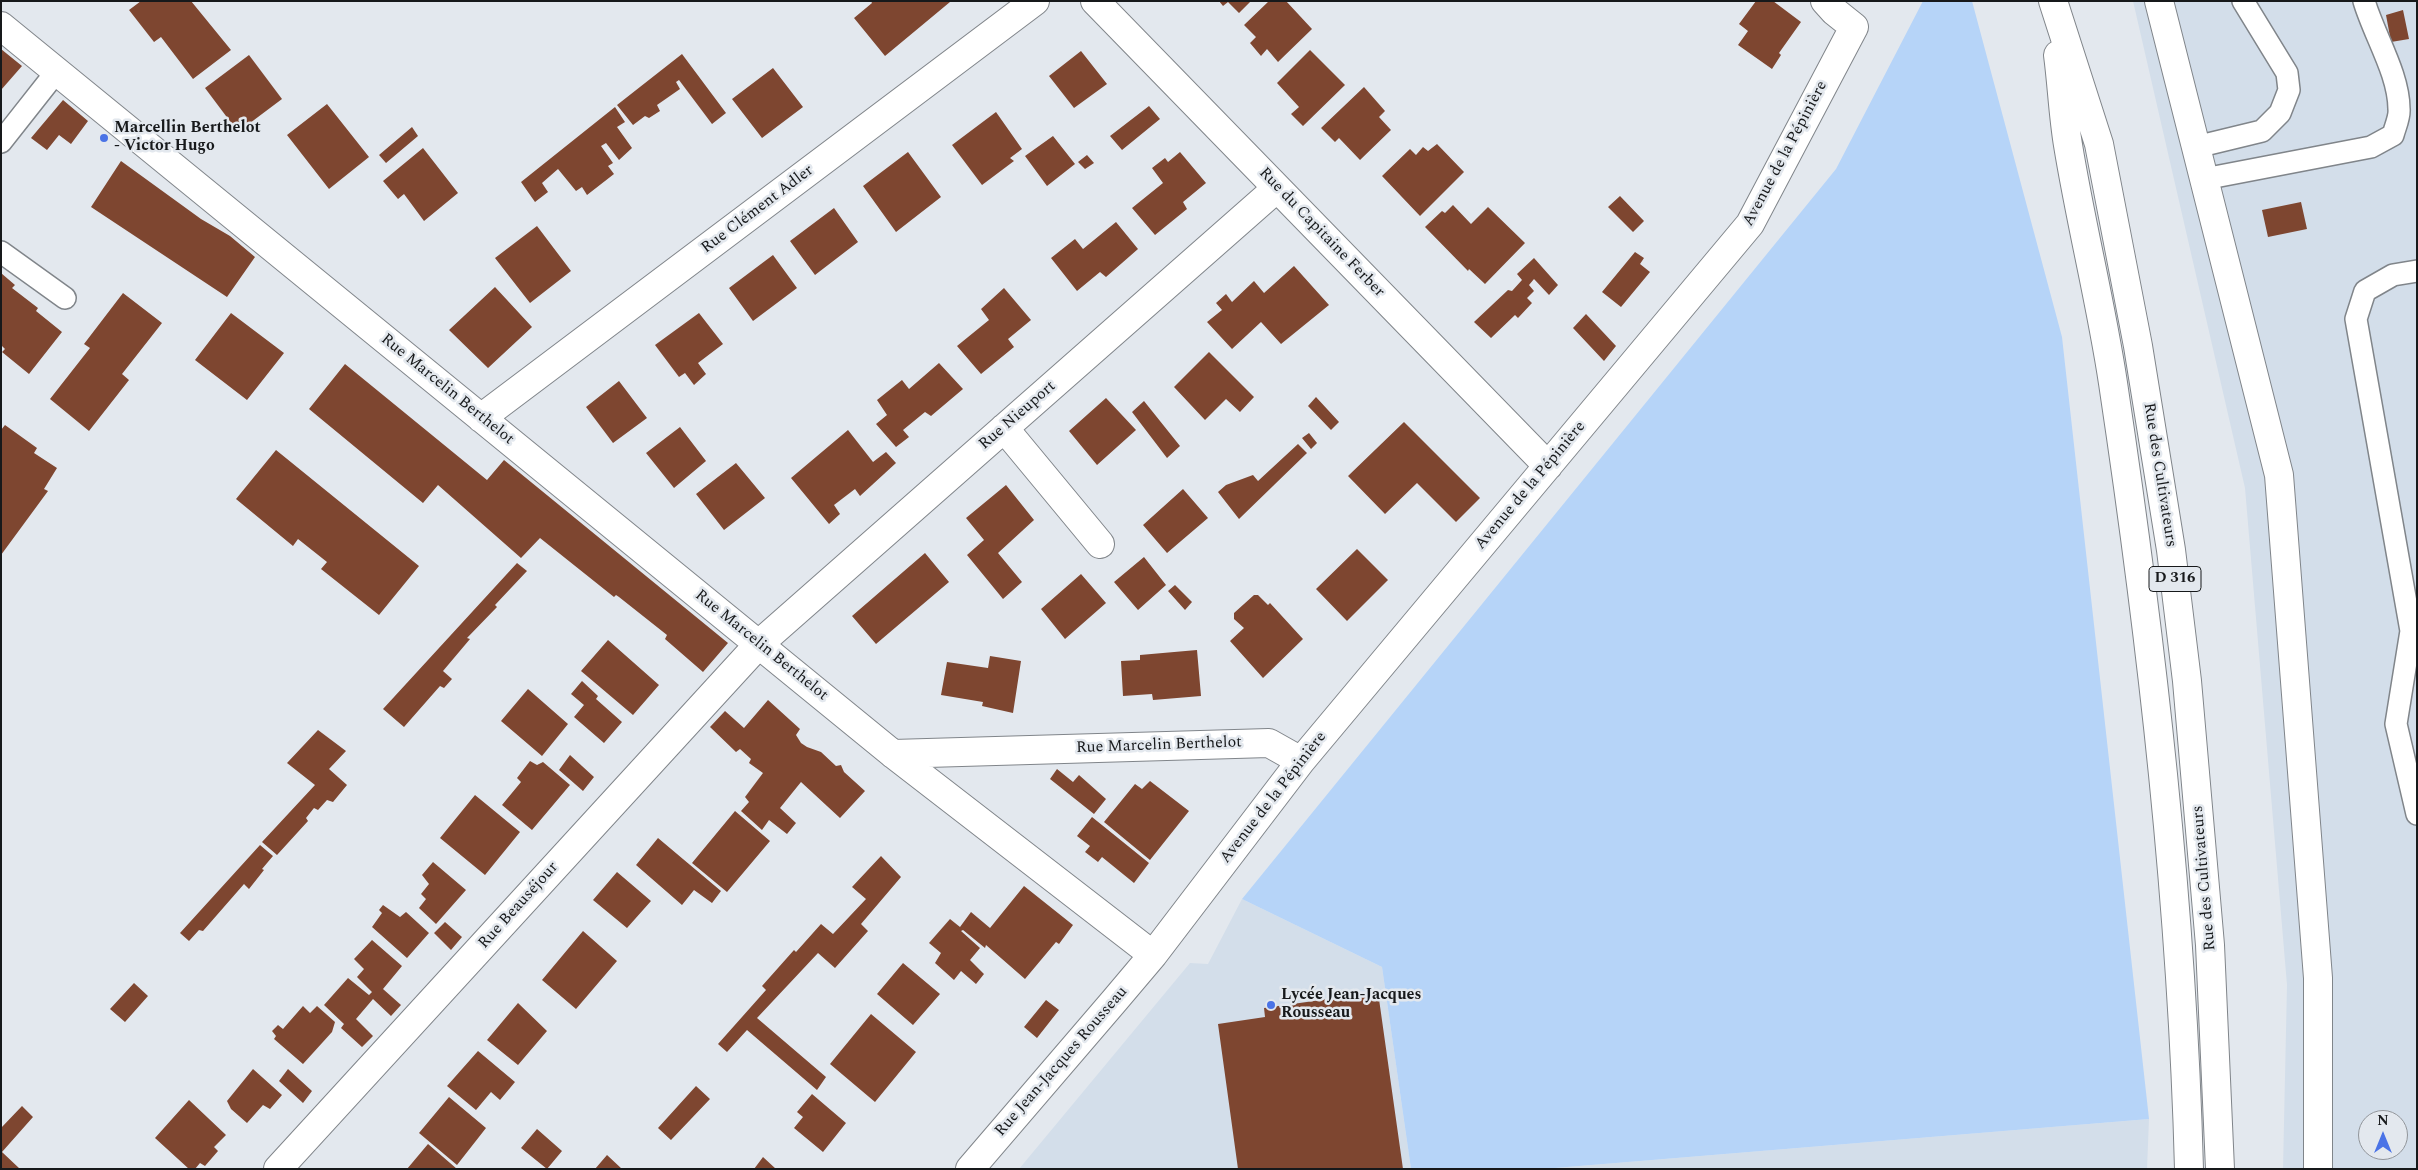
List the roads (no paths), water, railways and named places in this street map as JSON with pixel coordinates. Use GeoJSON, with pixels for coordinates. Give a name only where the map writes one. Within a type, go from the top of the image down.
{"type":"FeatureCollection","features":[{"type":"Feature","properties":{"kind":"street","name":"Rue Clément Adler"},"geometry":{"type":"LineString","coordinates":[[481,418],[1035,1]]}},
{"type":"Feature","properties":{"kind":"street","name":"Rue du Capitaine Ferber"},"geometry":{"type":"LineString","coordinates":[[1095,1],[1548,466]]}},
{"type":"Feature","properties":{"kind":"street","name":"Avenue de la Pépinière"},"geometry":{"type":"LineString","coordinates":[[1153,955],[1300,761],[1750,224],[1854,27],[1834,12],[1825,1]]}},
{"type":"Feature","properties":{"kind":"street","name":"Rue des Cultivateurs"},"geometry":{"type":"LineString","coordinates":[[2053,1],[2068,144],[2112,378],[2157,704],[2186,1075],[2189,1169]]}},
{"type":"Feature","properties":{"kind":"street","name":"Rue des Cultivateurs"},"geometry":{"type":"LineString","coordinates":[[2053,1],[2099,144],[2138,346],[2171,550],[2187,681],[2210,946],[2220,1169]]}},
{"type":"Feature","properties":{"kind":"street"},"geometry":{"type":"LineString","coordinates":[[2159,1],[2279,475],[2318,978],[2318,1169]]}},
{"type":"Feature","properties":{"kind":"street","name":"Rue Marcelin Berthelot"},"geometry":{"type":"LineString","coordinates":[[1,26],[893,754],[1153,955]]}},
{"type":"Feature","properties":{"kind":"street","name":"Rue Nieuport"},"geometry":{"type":"LineString","coordinates":[[759,644],[1277,188]]}},
{"type":"Feature","properties":{"kind":"street"},"geometry":{"type":"LineString","coordinates":[[1004,428],[1100,544]]}},
{"type":"Feature","properties":{"kind":"street","name":"Rue Beauséjour"},"geometry":{"type":"LineString","coordinates":[[278,1169],[759,644]]}},
{"type":"Feature","properties":{"kind":"street","name":"Rue Marcelin Berthelot"},"geometry":{"type":"LineString","coordinates":[[893,754],[1269,743],[1300,761]]}},
{"type":"Feature","properties":{"kind":"street","name":"Rue Jean-Jacques Rousseau"},"geometry":{"type":"LineString","coordinates":[[970,1169],[1153,955]]}},
{"type":"Feature","properties":{"kind":"lane"},"geometry":{"type":"LineString","coordinates":[[2196,147],[2262,131],[2280,113],[2289,90],[2287,73],[2243,1]]}},
{"type":"Feature","properties":{"kind":"lane"},"geometry":{"type":"LineString","coordinates":[[2204,178],[2371,147],[2393,135],[2400,110],[2396,85],[2371,26],[2364,1]]}},
{"type":"Feature","properties":{"kind":"lane"},"geometry":{"type":"LineString","coordinates":[[1,142],[56,71]]}},
{"type":"Feature","properties":{"kind":"lane"},"geometry":{"type":"LineString","coordinates":[[1,252],[65,298]]}},
{"type":"Feature","properties":{"kind":"lane"},"geometry":{"type":"LineString","coordinates":[[2417,271],[2393,275],[2365,291],[2356,319],[2410,631],[2396,724],[2417,814]]}},
{"type":"Feature","properties":{"kind":"place","name":"Marcellin Berthelot - Victor Hugo"},"geometry":{"type":"Point","coordinates":[104,138]}},
{"type":"Feature","properties":{"kind":"place","name":"Lycée Jean-Jacques Rousseau"},"geometry":{"type":"Point","coordinates":[1271,1005]}}]}
